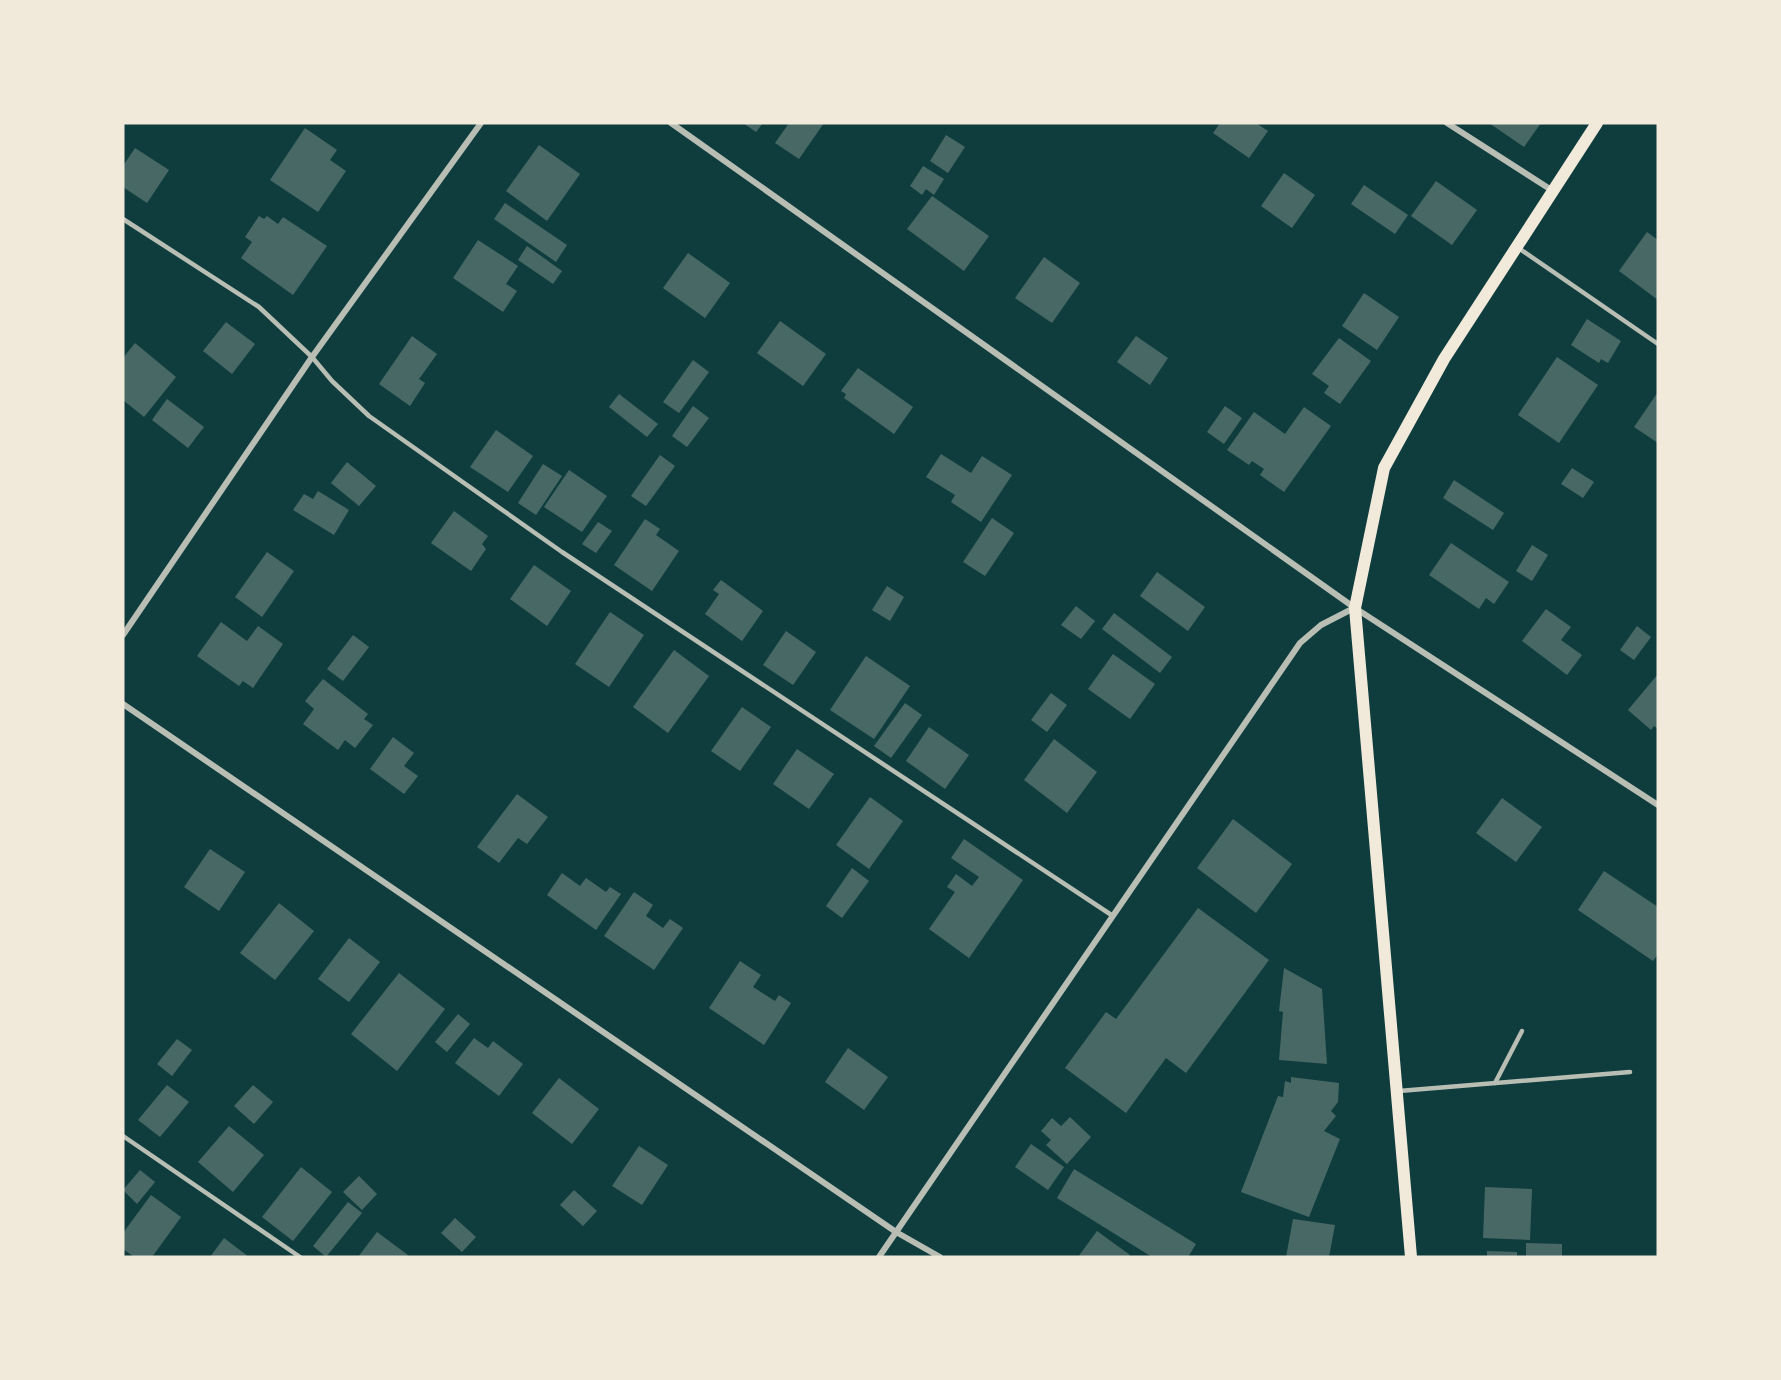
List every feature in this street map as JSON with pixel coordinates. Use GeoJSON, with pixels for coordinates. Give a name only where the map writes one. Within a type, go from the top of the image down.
{"type":"FeatureCollection","features":[{"type":"Feature","properties":{"kind":"main road"},"geometry":{"type":"LineString","coordinates":[[1411,1257],[1355,608],[1384,468],[1444,359],[1597,123]]}},
{"type":"Feature","properties":{"kind":"street"},"geometry":{"type":"LineString","coordinates":[[123,635],[312,357],[481,123]]}},
{"type":"Feature","properties":{"kind":"street"},"geometry":{"type":"LineString","coordinates":[[671,123],[1355,608],[1658,805]]}},
{"type":"Feature","properties":{"kind":"street"},"geometry":{"type":"LineString","coordinates":[[1447,123],[1553,191]]}},
{"type":"Feature","properties":{"kind":"street"},"geometry":{"type":"LineString","coordinates":[[879,1257],[1300,643],[1321,625],[1355,608]]}},
{"type":"Feature","properties":{"kind":"street"},"geometry":{"type":"LineString","coordinates":[[123,704],[896,1232],[940,1257]]}},
{"type":"Feature","properties":{"kind":"lane"},"geometry":{"type":"LineString","coordinates":[[123,219],[259,307],[369,416],[553,545],[1113,916]]}},
{"type":"Feature","properties":{"kind":"lane"},"geometry":{"type":"LineString","coordinates":[[1517,247],[1658,344]]}},
{"type":"Feature","properties":{"kind":"lane"},"geometry":{"type":"LineString","coordinates":[[1495,1083],[1522,1031]]}},
{"type":"Feature","properties":{"kind":"lane"},"geometry":{"type":"LineString","coordinates":[[1396,1091],[1630,1072]]}},
{"type":"Feature","properties":{"kind":"lane"},"geometry":{"type":"LineString","coordinates":[[123,1136],[300,1257]]}},
{"type":"Feature","properties":{"kind":"building"},"geometry":{"type":"Polygon","coordinates":[[[743,123],[763,123],[756,132],[743,123]]]}},
{"type":"Feature","properties":{"kind":"building"},"geometry":{"type":"Polygon","coordinates":[[[789,123],[824,123],[799,159],[775,143],[789,123]]]}},
{"type":"Feature","properties":{"kind":"building"},"geometry":{"type":"Polygon","coordinates":[[[1220,123],[1256,123],[1268,131],[1249,158],[1213,133],[1220,123]]]}},
{"type":"Feature","properties":{"kind":"building"},"geometry":{"type":"Polygon","coordinates":[[[1489,123],[1541,123],[1524,147],[1489,123]]]}},
{"type":"Feature","properties":{"kind":"building"},"geometry":{"type":"Polygon","coordinates":[[[305,128],[337,150],[330,160],[346,171],[318,212],[270,180],[305,128]]]}},
{"type":"Feature","properties":{"kind":"building"},"geometry":{"type":"Polygon","coordinates":[[[946,135],[965,147],[948,173],[930,161],[946,135]]]}},
{"type":"Feature","properties":{"kind":"building"},"geometry":{"type":"Polygon","coordinates":[[[539,145],[580,174],[547,221],[506,191],[539,145]]]}},
{"type":"Feature","properties":{"kind":"building"},"geometry":{"type":"Polygon","coordinates":[[[135,148],[169,170],[147,203],[123,187],[123,166],[135,148]]]}},
{"type":"Feature","properties":{"kind":"building"},"geometry":{"type":"Polygon","coordinates":[[[923,166],[944,179],[934,195],[926,189],[922,195],[910,186],[923,166]]]}},
{"type":"Feature","properties":{"kind":"building"},"geometry":{"type":"Polygon","coordinates":[[[1284,173],[1315,195],[1292,228],[1261,206],[1284,173]]]}},
{"type":"Feature","properties":{"kind":"building"},"geometry":{"type":"Polygon","coordinates":[[[1436,181],[1477,210],[1452,245],[1411,216],[1436,181]]]}},
{"type":"Feature","properties":{"kind":"building"},"geometry":{"type":"Polygon","coordinates":[[[1364,185],[1408,215],[1395,234],[1351,204],[1364,185]]]}},
{"type":"Feature","properties":{"kind":"building"},"geometry":{"type":"Polygon","coordinates":[[[932,196],[989,236],[964,271],[907,229],[932,196]]]}},
{"type":"Feature","properties":{"kind":"building"},"geometry":{"type":"Polygon","coordinates":[[[505,203],[567,245],[556,262],[494,219],[505,203]]]}},
{"type":"Feature","properties":{"kind":"building"},"geometry":{"type":"Polygon","coordinates":[[[259,216],[264,219],[267,216],[278,224],[283,217],[327,246],[293,295],[241,258],[252,242],[245,237],[259,216]]]}},
{"type":"Feature","properties":{"kind":"building"},"geometry":{"type":"Polygon","coordinates":[[[1647,232],[1658,240],[1658,300],[1619,271],[1647,232]]]}},
{"type":"Feature","properties":{"kind":"building"},"geometry":{"type":"Polygon","coordinates":[[[478,240],[518,266],[506,284],[517,291],[503,312],[453,278],[478,240]]]}},
{"type":"Feature","properties":{"kind":"building"},"geometry":{"type":"Polygon","coordinates":[[[527,246],[562,271],[553,284],[518,260],[527,246]]]}},
{"type":"Feature","properties":{"kind":"building"},"geometry":{"type":"Polygon","coordinates":[[[688,253],[730,283],[705,318],[663,288],[688,253]]]}},
{"type":"Feature","properties":{"kind":"building"},"geometry":{"type":"Polygon","coordinates":[[[1044,257],[1080,283],[1052,323],[1015,298],[1044,257]]]}},
{"type":"Feature","properties":{"kind":"building"},"geometry":{"type":"Polygon","coordinates":[[[1364,293],[1399,317],[1377,350],[1342,326],[1364,293]]]}},
{"type":"Feature","properties":{"kind":"building"},"geometry":{"type":"Polygon","coordinates":[[[1587,319],[1621,341],[1608,363],[1601,359],[1599,363],[1571,345],[1587,319]]]}},
{"type":"Feature","properties":{"kind":"building"},"geometry":{"type":"Polygon","coordinates":[[[780,321],[826,354],[803,386],[757,353],[780,321]]]}},
{"type":"Feature","properties":{"kind":"building"},"geometry":{"type":"Polygon","coordinates":[[[226,322],[255,344],[232,374],[203,351],[226,322]]]}},
{"type":"Feature","properties":{"kind":"building"},"geometry":{"type":"Polygon","coordinates":[[[412,336],[437,354],[419,379],[425,383],[410,406],[379,384],[412,336]]]}},
{"type":"Feature","properties":{"kind":"building"},"geometry":{"type":"Polygon","coordinates":[[[1136,336],[1168,358],[1150,385],[1117,362],[1136,336]]]}},
{"type":"Feature","properties":{"kind":"building"},"geometry":{"type":"Polygon","coordinates":[[[1339,338],[1371,361],[1340,404],[1324,393],[1329,386],[1312,374],[1339,338]]]}},
{"type":"Feature","properties":{"kind":"building"},"geometry":{"type":"Polygon","coordinates":[[[135,343],[176,377],[144,417],[123,400],[123,358],[135,343]]]}},
{"type":"Feature","properties":{"kind":"building"},"geometry":{"type":"Polygon","coordinates":[[[1557,357],[1598,385],[1559,443],[1518,415],[1557,357]]]}},
{"type":"Feature","properties":{"kind":"building"},"geometry":{"type":"Polygon","coordinates":[[[693,360],[709,372],[679,413],[663,402],[693,360]]]}},
{"type":"Feature","properties":{"kind":"building"},"geometry":{"type":"Polygon","coordinates":[[[858,368],[913,407],[894,434],[844,398],[846,394],[841,391],[858,368]]]}},
{"type":"Feature","properties":{"kind":"building"},"geometry":{"type":"Polygon","coordinates":[[[1658,392],[1658,443],[1634,427],[1658,392]]]}},
{"type":"Feature","properties":{"kind":"building"},"geometry":{"type":"Polygon","coordinates":[[[619,394],[658,424],[647,437],[609,407],[619,394]]]}},
{"type":"Feature","properties":{"kind":"building"},"geometry":{"type":"Polygon","coordinates":[[[167,399],[204,427],[188,448],[152,420],[167,399]]]}},
{"type":"Feature","properties":{"kind":"building"},"geometry":{"type":"Polygon","coordinates":[[[693,406],[709,418],[687,447],[672,436],[693,406]]]}},
{"type":"Feature","properties":{"kind":"building"},"geometry":{"type":"Polygon","coordinates":[[[1225,406],[1242,418],[1224,444],[1207,432],[1225,406]]]}},
{"type":"Feature","properties":{"kind":"building"},"geometry":{"type":"Polygon","coordinates":[[[1304,407],[1331,426],[1284,492],[1260,475],[1264,469],[1252,461],[1249,465],[1227,450],[1254,412],[1285,434],[1304,407]]]}},
{"type":"Feature","properties":{"kind":"building"},"geometry":{"type":"Polygon","coordinates":[[[496,430],[533,456],[508,492],[470,467],[496,430]]]}},
{"type":"Feature","properties":{"kind":"building"},"geometry":{"type":"Polygon","coordinates":[[[941,454],[971,473],[982,456],[1012,475],[981,522],[951,502],[955,495],[926,477],[941,454]]]}},
{"type":"Feature","properties":{"kind":"building"},"geometry":{"type":"Polygon","coordinates":[[[660,455],[675,466],[646,506],[631,496],[660,455]]]}},
{"type":"Feature","properties":{"kind":"building"},"geometry":{"type":"Polygon","coordinates":[[[347,462],[376,486],[359,506],[331,483],[347,462]]]}},
{"type":"Feature","properties":{"kind":"building"},"geometry":{"type":"Polygon","coordinates":[[[543,464],[562,476],[536,515],[518,503],[543,464]]]}},
{"type":"Feature","properties":{"kind":"building"},"geometry":{"type":"Polygon","coordinates":[[[1572,468],[1594,482],[1583,498],[1561,484],[1572,468]]]}},
{"type":"Feature","properties":{"kind":"building"},"geometry":{"type":"Polygon","coordinates":[[[569,470],[607,496],[582,532],[544,507],[569,470]]]}},
{"type":"Feature","properties":{"kind":"building"},"geometry":{"type":"Polygon","coordinates":[[[1454,480],[1504,513],[1493,530],[1443,498],[1454,480]]]}},
{"type":"Feature","properties":{"kind":"building"},"geometry":{"type":"Polygon","coordinates":[[[318,491],[349,510],[334,535],[293,510],[304,494],[313,499],[318,491]]]}},
{"type":"Feature","properties":{"kind":"building"},"geometry":{"type":"Polygon","coordinates":[[[454,511],[488,536],[482,544],[486,549],[471,571],[431,543],[454,511]]]}},
{"type":"Feature","properties":{"kind":"building"},"geometry":{"type":"Polygon","coordinates":[[[992,518],[1014,533],[985,576],[963,562],[992,518]]]}},
{"type":"Feature","properties":{"kind":"building"},"geometry":{"type":"Polygon","coordinates":[[[645,519],[660,529],[656,535],[679,551],[652,591],[614,565],[645,519]]]}},
{"type":"Feature","properties":{"kind":"building"},"geometry":{"type":"Polygon","coordinates":[[[598,522],[612,531],[596,553],[582,544],[598,522]]]}},
{"type":"Feature","properties":{"kind":"building"},"geometry":{"type":"Polygon","coordinates":[[[1451,543],[1509,582],[1494,604],[1486,598],[1479,609],[1429,575],[1451,543]]]}},
{"type":"Feature","properties":{"kind":"building"},"geometry":{"type":"Polygon","coordinates":[[[1532,545],[1548,555],[1532,581],[1516,571],[1532,545]]]}},
{"type":"Feature","properties":{"kind":"building"},"geometry":{"type":"Polygon","coordinates":[[[267,552],[294,571],[262,617],[235,597],[267,552]]]}},
{"type":"Feature","properties":{"kind":"building"},"geometry":{"type":"Polygon","coordinates":[[[534,565],[571,591],[547,626],[510,599],[534,565]]]}},
{"type":"Feature","properties":{"kind":"building"},"geometry":{"type":"Polygon","coordinates":[[[1157,572],[1205,607],[1188,631],[1140,596],[1157,572]]]}},
{"type":"Feature","properties":{"kind":"building"},"geometry":{"type":"Polygon","coordinates":[[[721,580],[763,611],[742,641],[705,614],[719,594],[713,590],[721,580]]]}},
{"type":"Feature","properties":{"kind":"building"},"geometry":{"type":"Polygon","coordinates":[[[887,586],[904,597],[890,621],[872,610],[887,586]]]}},
{"type":"Feature","properties":{"kind":"building"},"geometry":{"type":"Polygon","coordinates":[[[1076,606],[1095,621],[1081,639],[1061,625],[1076,606]]]}},
{"type":"Feature","properties":{"kind":"building"},"geometry":{"type":"Polygon","coordinates":[[[1546,609],[1571,627],[1561,640],[1582,655],[1567,675],[1522,641],[1546,609]]]}},
{"type":"Feature","properties":{"kind":"building"},"geometry":{"type":"Polygon","coordinates":[[[610,612],[644,635],[609,687],[575,664],[610,612]]]}},
{"type":"Feature","properties":{"kind":"building"},"geometry":{"type":"Polygon","coordinates":[[[1114,613],[1172,657],[1160,673],[1102,629],[1114,613]]]}},
{"type":"Feature","properties":{"kind":"building"},"geometry":{"type":"Polygon","coordinates":[[[221,622],[247,641],[258,626],[283,644],[253,688],[243,681],[239,686],[197,656],[221,622]]]}},
{"type":"Feature","properties":{"kind":"building"},"geometry":{"type":"Polygon","coordinates":[[[1637,626],[1651,637],[1634,660],[1620,650],[1637,626]]]}},
{"type":"Feature","properties":{"kind":"building"},"geometry":{"type":"Polygon","coordinates":[[[786,631],[816,652],[793,685],[763,665],[786,631]]]}},
{"type":"Feature","properties":{"kind":"building"},"geometry":{"type":"Polygon","coordinates":[[[353,635],[369,647],[343,681],[327,669],[353,635]]]}},
{"type":"Feature","properties":{"kind":"building"},"geometry":{"type":"Polygon","coordinates":[[[674,650],[709,676],[668,733],[633,707],[674,650]]]}},
{"type":"Feature","properties":{"kind":"building"},"geometry":{"type":"Polygon","coordinates":[[[1113,654],[1155,684],[1130,719],[1088,689],[1113,654]]]}},
{"type":"Feature","properties":{"kind":"building"},"geometry":{"type":"Polygon","coordinates":[[[866,656],[910,686],[874,739],[830,710],[866,656]]]}},
{"type":"Feature","properties":{"kind":"building"},"geometry":{"type":"Polygon","coordinates":[[[1658,674],[1658,729],[1654,726],[1651,730],[1628,710],[1658,674]]]}},
{"type":"Feature","properties":{"kind":"building"},"geometry":{"type":"Polygon","coordinates":[[[323,679],[368,714],[364,719],[373,725],[355,748],[345,740],[338,750],[303,724],[314,709],[305,701],[323,679]]]}},
{"type":"Feature","properties":{"kind":"building"},"geometry":{"type":"Polygon","coordinates":[[[1051,693],[1067,705],[1047,732],[1031,720],[1051,693]]]}},
{"type":"Feature","properties":{"kind":"building"},"geometry":{"type":"Polygon","coordinates":[[[905,703],[922,715],[891,758],[874,746],[905,703]]]}},
{"type":"Feature","properties":{"kind":"building"},"geometry":{"type":"Polygon","coordinates":[[[742,707],[771,727],[740,771],[711,751],[742,707]]]}},
{"type":"Feature","properties":{"kind":"building"},"geometry":{"type":"Polygon","coordinates":[[[929,727],[969,755],[945,789],[906,761],[929,727]]]}},
{"type":"Feature","properties":{"kind":"building"},"geometry":{"type":"Polygon","coordinates":[[[393,737],[414,753],[404,766],[418,776],[404,794],[370,769],[393,737]]]}},
{"type":"Feature","properties":{"kind":"building"},"geometry":{"type":"Polygon","coordinates":[[[1054,739],[1097,772],[1067,813],[1024,780],[1054,739]]]}},
{"type":"Feature","properties":{"kind":"building"},"geometry":{"type":"Polygon","coordinates":[[[797,749],[834,774],[809,809],[773,784],[797,749]]]}},
{"type":"Feature","properties":{"kind":"building"},"geometry":{"type":"Polygon","coordinates":[[[517,794],[548,817],[527,844],[518,838],[499,863],[477,847],[517,794]]]}},
{"type":"Feature","properties":{"kind":"building"},"geometry":{"type":"Polygon","coordinates":[[[870,797],[903,821],[869,869],[836,845],[870,797]]]}},
{"type":"Feature","properties":{"kind":"building"},"geometry":{"type":"Polygon","coordinates":[[[1502,798],[1542,827],[1516,862],[1476,833],[1502,798]]]}},
{"type":"Feature","properties":{"kind":"building"},"geometry":{"type":"Polygon","coordinates":[[[1233,819],[1292,864],[1256,913],[1197,868],[1233,819]]]}},
{"type":"Feature","properties":{"kind":"building"},"geometry":{"type":"Polygon","coordinates":[[[964,839],[1023,880],[969,958],[929,929],[955,892],[947,887],[956,874],[972,886],[979,877],[951,858],[964,839]]]}},
{"type":"Feature","properties":{"kind":"building"},"geometry":{"type":"Polygon","coordinates":[[[210,849],[245,872],[219,911],[184,887],[210,849]]]}},
{"type":"Feature","properties":{"kind":"building"},"geometry":{"type":"Polygon","coordinates":[[[852,868],[869,881],[842,918],[826,906],[852,868]]]}},
{"type":"Feature","properties":{"kind":"building"},"geometry":{"type":"Polygon","coordinates":[[[1604,871],[1658,907],[1658,954],[1653,961],[1578,910],[1604,871]]]}},
{"type":"Feature","properties":{"kind":"building"},"geometry":{"type":"Polygon","coordinates":[[[562,873],[580,886],[586,878],[606,892],[610,887],[621,894],[596,930],[547,895],[562,873]]]}},
{"type":"Feature","properties":{"kind":"building"},"geometry":{"type":"Polygon","coordinates":[[[634,892],[653,905],[646,916],[663,928],[670,919],[683,928],[654,970],[604,936],[634,892]]]}},
{"type":"Feature","properties":{"kind":"building"},"geometry":{"type":"Polygon","coordinates":[[[279,903],[314,931],[275,980],[240,953],[279,903]]]}},
{"type":"Feature","properties":{"kind":"building"},"geometry":{"type":"Polygon","coordinates":[[[1198,908],[1269,960],[1186,1073],[1166,1058],[1126,1113],[1065,1068],[1106,1012],[1116,1019],[1198,908]]]}},
{"type":"Feature","properties":{"kind":"building"},"geometry":{"type":"Polygon","coordinates":[[[349,938],[380,962],[349,1002],[318,979],[349,938]]]}},
{"type":"Feature","properties":{"kind":"building"},"geometry":{"type":"Polygon","coordinates":[[[740,961],[761,975],[753,987],[775,1001],[779,995],[791,1003],[764,1045],[709,1008],[740,961]]]}},
{"type":"Feature","properties":{"kind":"building"},"geometry":{"type":"Polygon","coordinates":[[[1284,968],[1322,989],[1327,1064],[1279,1060],[1283,1012],[1279,1011],[1284,968]]]}},
{"type":"Feature","properties":{"kind":"building"},"geometry":{"type":"Polygon","coordinates":[[[399,973],[445,1009],[397,1071],[351,1034],[399,973]]]}},
{"type":"Feature","properties":{"kind":"building"},"geometry":{"type":"Polygon","coordinates":[[[458,1014],[470,1024],[447,1052],[435,1042],[458,1014]]]}},
{"type":"Feature","properties":{"kind":"building"},"geometry":{"type":"Polygon","coordinates":[[[474,1038],[488,1048],[493,1041],[523,1064],[499,1096],[455,1063],[474,1038]]]}},
{"type":"Feature","properties":{"kind":"building"},"geometry":{"type":"Polygon","coordinates":[[[177,1039],[192,1050],[172,1076],[157,1064],[177,1039]]]}},
{"type":"Feature","properties":{"kind":"building"},"geometry":{"type":"Polygon","coordinates":[[[848,1048],[888,1077],[864,1110],[825,1082],[848,1048]]]}},
{"type":"Feature","properties":{"kind":"building"},"geometry":{"type":"Polygon","coordinates":[[[1291,1077],[1339,1083],[1338,1102],[1331,1111],[1336,1116],[1324,1131],[1340,1139],[1309,1217],[1241,1192],[1278,1096],[1283,1097],[1285,1081],[1291,1083],[1291,1077]]]}},
{"type":"Feature","properties":{"kind":"building"},"geometry":{"type":"Polygon","coordinates":[[[559,1078],[599,1109],[572,1144],[532,1113],[559,1078]]]}},
{"type":"Feature","properties":{"kind":"building"},"geometry":{"type":"Polygon","coordinates":[[[167,1085],[189,1102],[160,1137],[138,1120],[167,1085]]]}},
{"type":"Feature","properties":{"kind":"building"},"geometry":{"type":"Polygon","coordinates":[[[253,1085],[273,1102],[254,1124],[234,1106],[253,1085]]]}},
{"type":"Feature","properties":{"kind":"building"},"geometry":{"type":"Polygon","coordinates":[[[1070,1117],[1091,1137],[1067,1164],[1046,1145],[1051,1140],[1041,1131],[1052,1118],[1061,1126],[1070,1117]]]}},
{"type":"Feature","properties":{"kind":"building"},"geometry":{"type":"Polygon","coordinates":[[[229,1126],[264,1155],[233,1192],[198,1162],[229,1126]]]}},
{"type":"Feature","properties":{"kind":"building"},"geometry":{"type":"Polygon","coordinates":[[[1031,1144],[1064,1167],[1048,1190],[1015,1167],[1031,1144]]]}},
{"type":"Feature","properties":{"kind":"building"},"geometry":{"type":"Polygon","coordinates":[[[639,1146],[668,1165],[642,1205],[612,1186],[639,1146]]]}},
{"type":"Feature","properties":{"kind":"building"},"geometry":{"type":"Polygon","coordinates":[[[301,1167],[332,1192],[293,1241],[262,1217],[301,1167]]]}},
{"type":"Feature","properties":{"kind":"building"},"geometry":{"type":"Polygon","coordinates":[[[1074,1169],[1196,1244],[1188,1257],[1152,1257],[1057,1198],[1074,1169]]]}},
{"type":"Feature","properties":{"kind":"building"},"geometry":{"type":"Polygon","coordinates":[[[140,1170],[155,1182],[137,1204],[123,1190],[140,1170]]]}},
{"type":"Feature","properties":{"kind":"building"},"geometry":{"type":"Polygon","coordinates":[[[359,1176],[377,1194],[362,1210],[343,1192],[359,1176]]]}},
{"type":"Feature","properties":{"kind":"building"},"geometry":{"type":"Polygon","coordinates":[[[1485,1187],[1532,1189],[1530,1240],[1483,1238],[1485,1187]]]}},
{"type":"Feature","properties":{"kind":"building"},"geometry":{"type":"Polygon","coordinates":[[[574,1190],[597,1211],[583,1226],[560,1205],[574,1190]]]}},
{"type":"Feature","properties":{"kind":"building"},"geometry":{"type":"Polygon","coordinates":[[[151,1195],[181,1217],[152,1257],[134,1257],[123,1249],[123,1233],[151,1195]]]}},
{"type":"Feature","properties":{"kind":"building"},"geometry":{"type":"Polygon","coordinates":[[[348,1202],[362,1213],[326,1257],[313,1246],[348,1202]]]}},
{"type":"Feature","properties":{"kind":"building"},"geometry":{"type":"Polygon","coordinates":[[[455,1218],[476,1237],[462,1252],[441,1233],[455,1218]]]}},
{"type":"Feature","properties":{"kind":"building"},"geometry":{"type":"Polygon","coordinates":[[[1293,1219],[1335,1225],[1329,1257],[1286,1257],[1293,1219]]]}},
{"type":"Feature","properties":{"kind":"building"},"geometry":{"type":"Polygon","coordinates":[[[1097,1231],[1130,1255],[1129,1257],[1078,1257],[1097,1231]]]}},
{"type":"Feature","properties":{"kind":"building"},"geometry":{"type":"Polygon","coordinates":[[[377,1232],[408,1255],[407,1257],[358,1257],[377,1232]]]}},
{"type":"Feature","properties":{"kind":"building"},"geometry":{"type":"Polygon","coordinates":[[[224,1238],[249,1257],[210,1257],[224,1238]]]}},
{"type":"Feature","properties":{"kind":"building"},"geometry":{"type":"Polygon","coordinates":[[[1526,1243],[1562,1244],[1562,1257],[1526,1257],[1526,1243]]]}},
{"type":"Feature","properties":{"kind":"building"},"geometry":{"type":"Polygon","coordinates":[[[1487,1251],[1517,1252],[1517,1257],[1487,1257],[1487,1251]]]}}]}
